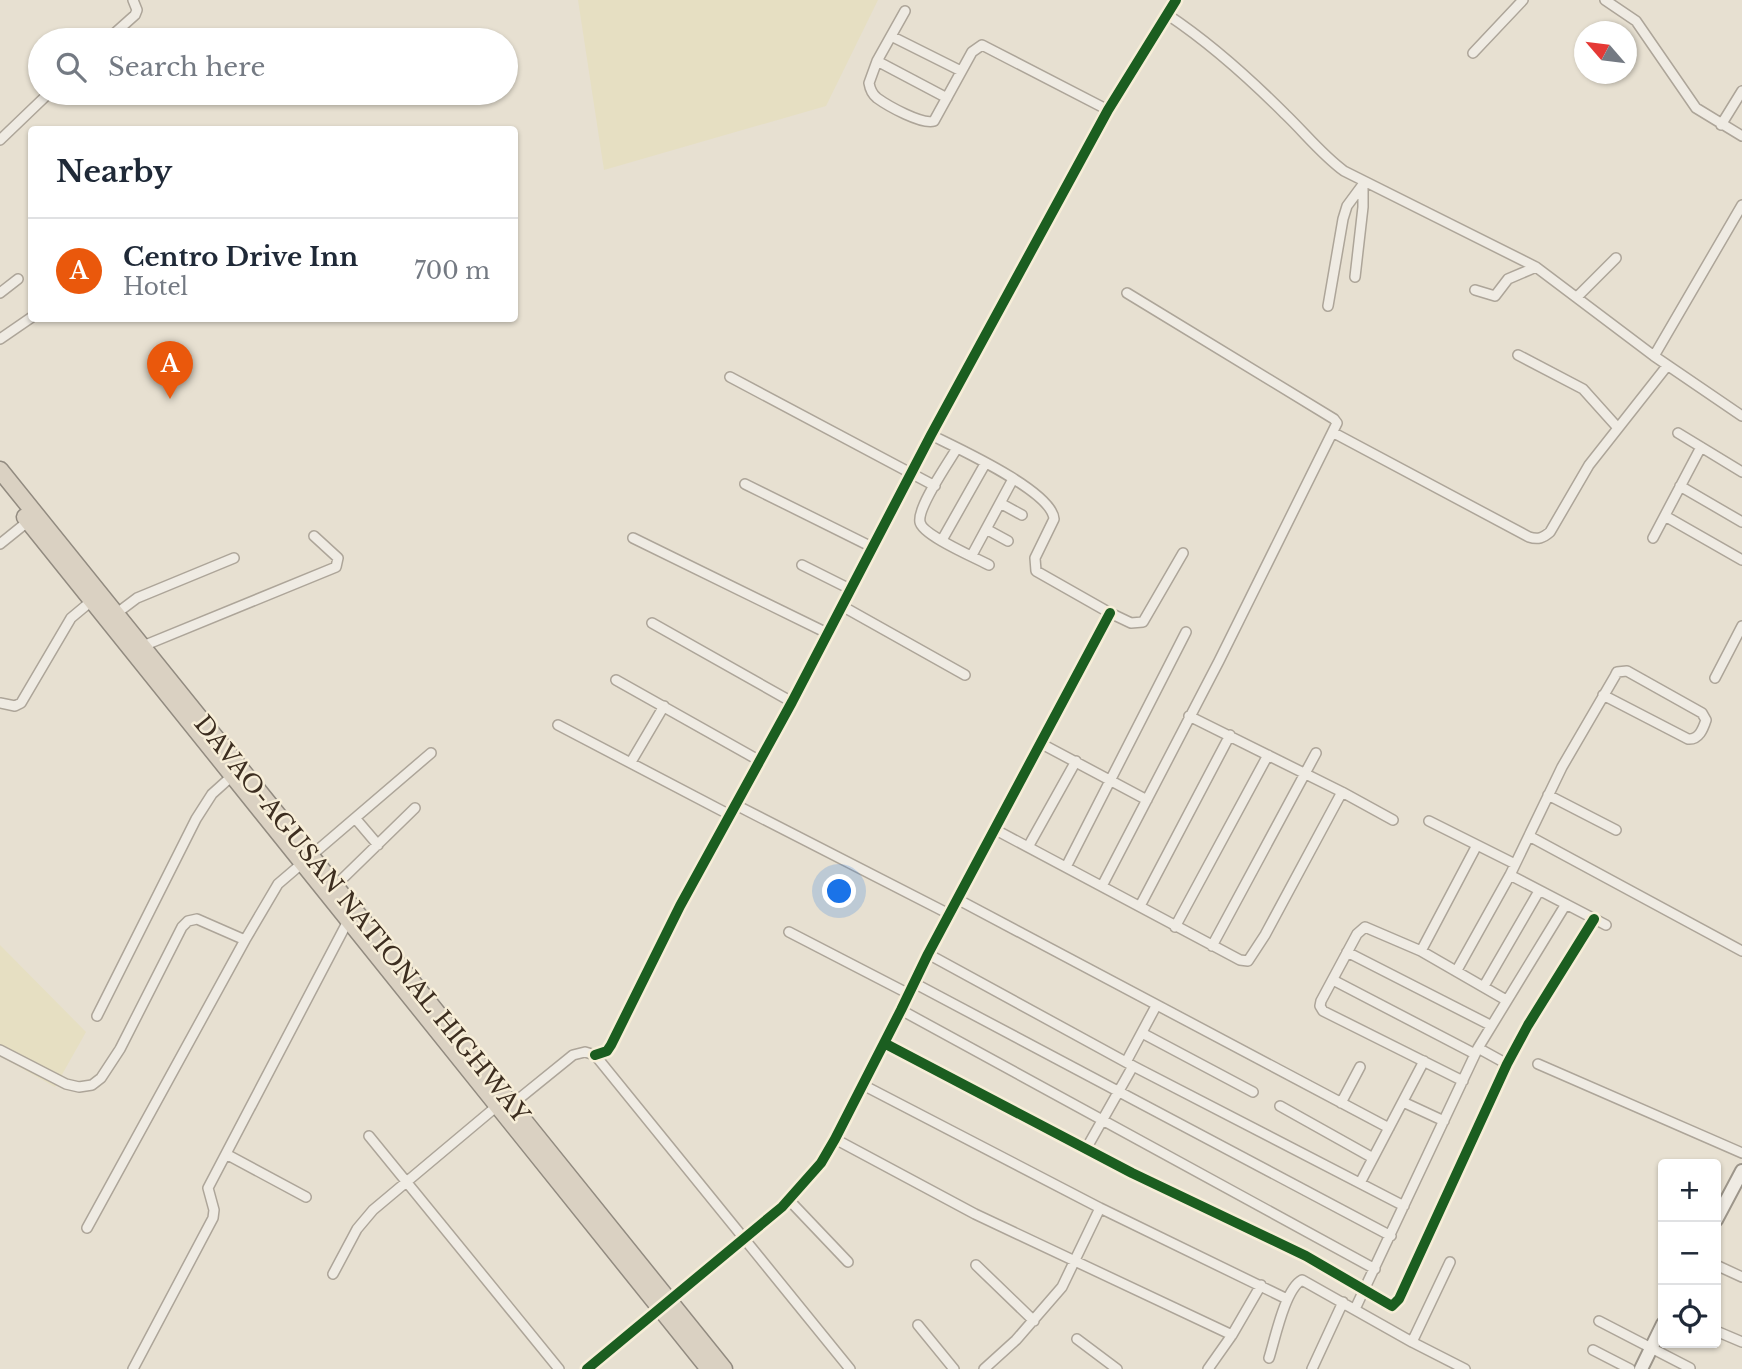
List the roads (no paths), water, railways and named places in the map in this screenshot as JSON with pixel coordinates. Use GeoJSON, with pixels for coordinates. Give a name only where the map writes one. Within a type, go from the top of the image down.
{"type":"FeatureCollection","features":[{"type":"Feature","properties":{"kind":"highway","name":"DAVAO-AGUSAN NATIONAL HIGHWAY"},"geometry":{"type":"LineString","coordinates":[[0,470],[32,518],[504,1108],[665,1305],[723,1369]]}},
{"type":"Feature","properties":{"kind":"highway","name":"DAVAO-AGUSAN NATIONAL HIGHWAY"},"geometry":{"type":"LineString","coordinates":[[0,486],[32,518]]}},
{"type":"Feature","properties":{"kind":"highway","name":"DAVAO-AGUSAN NATIONAL HIGHWAY"},"geometry":{"type":"LineString","coordinates":[[96,597],[117,613],[215,746],[232,776],[306,859],[335,886],[352,916]]}},
{"type":"Feature","properties":{"kind":"highway","name":"DAVAO-AGUSAN NATIONAL HIGHWAY"},"geometry":{"type":"LineString","coordinates":[[665,1305],[709,1369]]}},
{"type":"Feature","properties":{"kind":"street"},"geometry":{"type":"LineString","coordinates":[[120,28],[135,15],[137,10],[133,0]]}},
{"type":"Feature","properties":{"kind":"street"},"geometry":{"type":"LineString","coordinates":[[1473,53],[1523,0]]}},
{"type":"Feature","properties":{"kind":"street"},"geometry":{"type":"LineString","coordinates":[[1605,0],[1636,21],[1690,102],[1721,125],[1742,136]]}},
{"type":"Feature","properties":{"kind":"street"},"geometry":{"type":"LineString","coordinates":[[334,1274],[364,1219],[408,1181],[573,1055],[580,1051],[601,1055],[611,1045],[680,906],[792,702],[931,435],[1108,110],[1168,15],[1174,1]]}},
{"type":"Feature","properties":{"kind":"street"},"geometry":{"type":"LineString","coordinates":[[905,11],[870,75],[870,89],[875,97],[919,120],[927,123],[934,121],[972,52],[982,44],[1108,110]]}},
{"type":"Feature","properties":{"kind":"street"},"geometry":{"type":"LineString","coordinates":[[1168,15],[1204,41],[1268,97],[1323,156],[1363,184],[1478,236],[1536,267],[1667,366],[1742,416]]}},
{"type":"Feature","properties":{"kind":"street"},"geometry":{"type":"LineString","coordinates":[[891,36],[961,71]]}},
{"type":"Feature","properties":{"kind":"street"},"geometry":{"type":"LineString","coordinates":[[877,61],[947,98]]}},
{"type":"Feature","properties":{"kind":"street"},"geometry":{"type":"LineString","coordinates":[[1721,125],[1742,90]]}},
{"type":"Feature","properties":{"kind":"street"},"geometry":{"type":"LineString","coordinates":[[0,140],[36,105]]}},
{"type":"Feature","properties":{"kind":"street"},"geometry":{"type":"LineString","coordinates":[[1355,277],[1363,184]]}},
{"type":"Feature","properties":{"kind":"street"},"geometry":{"type":"LineString","coordinates":[[1328,306],[1343,219],[1347,206],[1363,184]]}},
{"type":"Feature","properties":{"kind":"street"},"geometry":{"type":"LineString","coordinates":[[1654,356],[1742,205]]}},
{"type":"Feature","properties":{"kind":"street"},"geometry":{"type":"LineString","coordinates":[[1577,297],[1616,258]]}},
{"type":"Feature","properties":{"kind":"street"},"geometry":{"type":"LineString","coordinates":[[1475,290],[1495,296],[1508,279],[1536,267]]}},
{"type":"Feature","properties":{"kind":"street"},"geometry":{"type":"LineString","coordinates":[[0,293],[18,279]]}},
{"type":"Feature","properties":{"kind":"street"},"geometry":{"type":"LineString","coordinates":[[1102,886],[1337,424],[1334,419],[1127,293]]}},
{"type":"Feature","properties":{"kind":"street"},"geometry":{"type":"LineString","coordinates":[[0,339],[28,320]]}},
{"type":"Feature","properties":{"kind":"street"},"geometry":{"type":"LineString","coordinates":[[1518,355],[1583,389],[1618,428]]}},
{"type":"Feature","properties":{"kind":"street"},"geometry":{"type":"LineString","coordinates":[[1334,433],[1529,537],[1544,538],[1550,533],[1588,465],[1667,366]]}},
{"type":"Feature","properties":{"kind":"street"},"geometry":{"type":"LineString","coordinates":[[730,377],[935,486]]}},
{"type":"Feature","properties":{"kind":"street"},"geometry":{"type":"LineString","coordinates":[[1678,433],[1742,472]]}},
{"type":"Feature","properties":{"kind":"street"},"geometry":{"type":"LineString","coordinates":[[931,435],[1033,490],[1053,512],[1054,519],[1035,558],[1036,571],[1131,623],[1143,622],[1183,553]]}},
{"type":"Feature","properties":{"kind":"street"},"geometry":{"type":"LineString","coordinates":[[1653,538],[1701,447]]}},
{"type":"Feature","properties":{"kind":"street"},"geometry":{"type":"LineString","coordinates":[[957,448],[921,510],[920,523],[923,528],[942,540],[989,565]]}},
{"type":"Feature","properties":{"kind":"street"},"geometry":{"type":"LineString","coordinates":[[942,540],[985,464]]}},
{"type":"Feature","properties":{"kind":"street"},"geometry":{"type":"LineString","coordinates":[[972,555],[1013,479]]}},
{"type":"Feature","properties":{"kind":"street"},"geometry":{"type":"LineString","coordinates":[[746,484],[872,547]]}},
{"type":"Feature","properties":{"kind":"street"},"geometry":{"type":"LineString","coordinates":[[1680,486],[1742,522]]}},
{"type":"Feature","properties":{"kind":"street"},"geometry":{"type":"LineString","coordinates":[[1000,503],[1022,515]]}},
{"type":"Feature","properties":{"kind":"street"},"geometry":{"type":"LineString","coordinates":[[1665,516],[1742,560]]}},
{"type":"Feature","properties":{"kind":"street"},"geometry":{"type":"LineString","coordinates":[[0,544],[32,518]]}},
{"type":"Feature","properties":{"kind":"street"},"geometry":{"type":"LineString","coordinates":[[986,528],[1009,541]]}},
{"type":"Feature","properties":{"kind":"street"},"geometry":{"type":"LineString","coordinates":[[143,646],[335,567],[338,558],[314,536]]}},
{"type":"Feature","properties":{"kind":"street"},"geometry":{"type":"LineString","coordinates":[[633,538],[827,633]]}},
{"type":"Feature","properties":{"kind":"street"},"geometry":{"type":"LineString","coordinates":[[117,613],[145,595],[234,558]]}},
{"type":"Feature","properties":{"kind":"street"},"geometry":{"type":"LineString","coordinates":[[802,565],[850,589]]}},
{"type":"Feature","properties":{"kind":"street"},"geometry":{"type":"LineString","coordinates":[[0,703],[15,706],[21,703],[71,618],[96,597]]}},
{"type":"Feature","properties":{"kind":"street"},"geometry":{"type":"LineString","coordinates":[[842,606],[965,675]]}},
{"type":"Feature","properties":{"kind":"street"},"geometry":{"type":"LineString","coordinates":[[587,1369],[745,1239],[789,1200],[821,1163],[949,914],[1110,613]]}},
{"type":"Feature","properties":{"kind":"street"},"geometry":{"type":"LineString","coordinates":[[652,623],[792,702]]}},
{"type":"Feature","properties":{"kind":"street"},"geometry":{"type":"LineString","coordinates":[[1715,678],[1742,626]]}},
{"type":"Feature","properties":{"kind":"street"},"geometry":{"type":"LineString","coordinates":[[1066,867],[1186,632]]}},
{"type":"Feature","properties":{"kind":"street"},"geometry":{"type":"LineString","coordinates":[[1457,970],[1510,875],[1548,795],[1604,695],[1617,672],[1623,670],[1703,713],[1706,720],[1699,735],[1688,739],[1604,695]]}},
{"type":"Feature","properties":{"kind":"street"},"geometry":{"type":"LineString","coordinates":[[616,680],[760,761]]}},
{"type":"Feature","properties":{"kind":"street"},"geometry":{"type":"LineString","coordinates":[[631,762],[664,706]]}},
{"type":"Feature","properties":{"kind":"street"},"geometry":{"type":"LineString","coordinates":[[1189,716],[1393,820]]}},
{"type":"Feature","properties":{"kind":"street"},"geometry":{"type":"LineString","coordinates":[[558,725],[730,816]]}},
{"type":"Feature","properties":{"kind":"street"},"geometry":{"type":"LineString","coordinates":[[1140,906],[1230,736]]}},
{"type":"Feature","properties":{"kind":"street"},"geometry":{"type":"LineString","coordinates":[[1040,743],[1147,800]]}},
{"type":"Feature","properties":{"kind":"street"},"geometry":{"type":"LineString","coordinates":[[1212,946],[1316,752]]}},
{"type":"Feature","properties":{"kind":"street"},"geometry":{"type":"LineString","coordinates":[[87,1227],[278,884],[431,753]]}},
{"type":"Feature","properties":{"kind":"street"},"geometry":{"type":"LineString","coordinates":[[1175,927],[1268,755]]}},
{"type":"Feature","properties":{"kind":"street"},"geometry":{"type":"LineString","coordinates":[[1028,847],[1076,761]]}},
{"type":"Feature","properties":{"kind":"street"},"geometry":{"type":"LineString","coordinates":[[97,1016],[196,819],[212,794],[232,776]]}},
{"type":"Feature","properties":{"kind":"street"},"geometry":{"type":"LineString","coordinates":[[994,829],[1175,927],[1244,961],[1252,957],[1342,792]]}},
{"type":"Feature","properties":{"kind":"street"},"geometry":{"type":"LineString","coordinates":[[1548,795],[1616,830]]}},
{"type":"Feature","properties":{"kind":"street"},"geometry":{"type":"LineString","coordinates":[[736,805],[949,914]]}},
{"type":"Feature","properties":{"kind":"street"},"geometry":{"type":"LineString","coordinates":[[335,886],[415,808]]}},
{"type":"Feature","properties":{"kind":"street"},"geometry":{"type":"LineString","coordinates":[[355,818],[378,845]]}},
{"type":"Feature","properties":{"kind":"street"},"geometry":{"type":"LineString","coordinates":[[1429,821],[1515,864]]}},
{"type":"Feature","properties":{"kind":"street"},"geometry":{"type":"LineString","coordinates":[[1529,836],[1742,951]]}},
{"type":"Feature","properties":{"kind":"street"},"geometry":{"type":"LineString","coordinates":[[1421,951],[1477,845]]}},
{"type":"Feature","properties":{"kind":"street"},"geometry":{"type":"LineString","coordinates":[[1510,875],[1606,925]]}},
{"type":"Feature","properties":{"kind":"street"},"geometry":{"type":"LineString","coordinates":[[1484,986],[1539,891]]}},
{"type":"Feature","properties":{"kind":"street"},"geometry":{"type":"LineString","coordinates":[[957,900],[1389,1128]]}},
{"type":"Feature","properties":{"kind":"street"},"geometry":{"type":"LineString","coordinates":[[1355,1309],[1490,1026],[1566,904]]}},
{"type":"Feature","properties":{"kind":"street"},"geometry":{"type":"LineString","coordinates":[[133,1369],[209,1226],[214,1210],[208,1188],[352,916]]}},
{"type":"Feature","properties":{"kind":"street"},"geometry":{"type":"LineString","coordinates":[[0,1050],[65,1084],[79,1087],[92,1085],[101,1078],[120,1049],[182,927],[188,921],[197,919],[245,940]]}},
{"type":"Feature","properties":{"kind":"street"},"geometry":{"type":"LineString","coordinates":[[884,1043],[1086,1149],[1306,1256],[1392,1306],[1399,1299],[1507,1064],[1594,919]]}},
{"type":"Feature","properties":{"kind":"street"},"geometry":{"type":"LineString","coordinates":[[1463,1081],[1324,1011],[1320,1006],[1321,1001],[1347,952],[1357,934],[1365,928],[1421,951],[1506,1000]]}},
{"type":"Feature","properties":{"kind":"street"},"geometry":{"type":"LineString","coordinates":[[789,932],[909,994]]}},
{"type":"Feature","properties":{"kind":"street"},"geometry":{"type":"LineString","coordinates":[[1347,952],[1490,1026]]}},
{"type":"Feature","properties":{"kind":"street"},"geometry":{"type":"LineString","coordinates":[[928,954],[1130,1064],[1404,1206]]}},
{"type":"Feature","properties":{"kind":"street"},"geometry":{"type":"LineString","coordinates":[[1333,980],[1507,1064]]}},
{"type":"Feature","properties":{"kind":"street"},"geometry":{"type":"LineString","coordinates":[[914,983],[1391,1236]]}},
{"type":"Feature","properties":{"kind":"street"},"geometry":{"type":"LineString","coordinates":[[1086,1149],[1118,1092],[1156,1006]]}},
{"type":"Feature","properties":{"kind":"street"},"geometry":{"type":"LineString","coordinates":[[901,1010],[1375,1269]]}},
{"type":"Feature","properties":{"kind":"street"},"geometry":{"type":"LineString","coordinates":[[1142,1033],[1253,1092]]}},
{"type":"Feature","properties":{"kind":"street"},"geometry":{"type":"LineString","coordinates":[[595,1055],[850,1369]]}},
{"type":"Feature","properties":{"kind":"street"},"geometry":{"type":"LineString","coordinates":[[1360,1183],[1424,1061]]}},
{"type":"Feature","properties":{"kind":"street"},"geometry":{"type":"LineString","coordinates":[[1538,1064],[1742,1153]]}},
{"type":"Feature","properties":{"kind":"street"},"geometry":{"type":"LineString","coordinates":[[1341,1103],[1360,1067]]}},
{"type":"Feature","properties":{"kind":"street"},"geometry":{"type":"LineString","coordinates":[[863,1084],[1100,1208],[1287,1299]]}},
{"type":"Feature","properties":{"kind":"street"},"geometry":{"type":"LineString","coordinates":[[1404,1101],[1444,1121]]}},
{"type":"Feature","properties":{"kind":"street"},"geometry":{"type":"LineString","coordinates":[[1280,1106],[1373,1158]]}},
{"type":"Feature","properties":{"kind":"street"},"geometry":{"type":"LineString","coordinates":[[369,1136],[559,1369]]}},
{"type":"Feature","properties":{"kind":"street"},"geometry":{"type":"LineString","coordinates":[[835,1139],[975,1214],[1232,1335]]}},
{"type":"Feature","properties":{"kind":"street"},"geometry":{"type":"LineString","coordinates":[[226,1154],[306,1197]]}},
{"type":"Feature","properties":{"kind":"street"},"geometry":{"type":"LineString","coordinates":[[1721,1213],[1737,1192],[1742,1171]]}},
{"type":"Feature","properties":{"kind":"street"},"geometry":{"type":"LineString","coordinates":[[789,1200],[848,1262]]}},
{"type":"Feature","properties":{"kind":"street"},"geometry":{"type":"LineString","coordinates":[[988,1368],[1034,1321],[1062,1287],[1100,1208]]}},
{"type":"Feature","properties":{"kind":"street"},"geometry":{"type":"LineString","coordinates":[[1412,1342],[1450,1262]]}},
{"type":"Feature","properties":{"kind":"street"},"geometry":{"type":"LineString","coordinates":[[976,1265],[1034,1321]]}},
{"type":"Feature","properties":{"kind":"street"},"geometry":{"type":"LineString","coordinates":[[1721,1267],[1742,1277]]}},
{"type":"Feature","properties":{"kind":"street"},"geometry":{"type":"LineString","coordinates":[[1269,1358],[1287,1299],[1296,1284],[1302,1280],[1460,1368]]}},
{"type":"Feature","properties":{"kind":"street"},"geometry":{"type":"LineString","coordinates":[[1208,1369],[1232,1335],[1261,1285]]}},
{"type":"Feature","properties":{"kind":"street"},"geometry":{"type":"LineString","coordinates":[[1312,1369],[1343,1302]]}},
{"type":"Feature","properties":{"kind":"street"},"geometry":{"type":"LineString","coordinates":[[1599,1321],[1690,1368]]}},
{"type":"Feature","properties":{"kind":"street"},"geometry":{"type":"LineString","coordinates":[[918,1325],[954,1369]]}},
{"type":"Feature","properties":{"kind":"street"},"geometry":{"type":"LineString","coordinates":[[1721,1333],[1742,1342]]}},
{"type":"Feature","properties":{"kind":"street"},"geometry":{"type":"LineString","coordinates":[[1641,1369],[1658,1334]]}},
{"type":"Feature","properties":{"kind":"street"},"geometry":{"type":"LineString","coordinates":[[1077,1339],[1117,1369]]}},
{"type":"Feature","properties":{"kind":"street"},"geometry":{"type":"LineString","coordinates":[[1593,1350],[1630,1369]]}},
{"type":"Feature","properties":{"kind":"place","name":"Centro Drive Inn"},"geometry":{"type":"Point","coordinates":[170,399]}}]}
